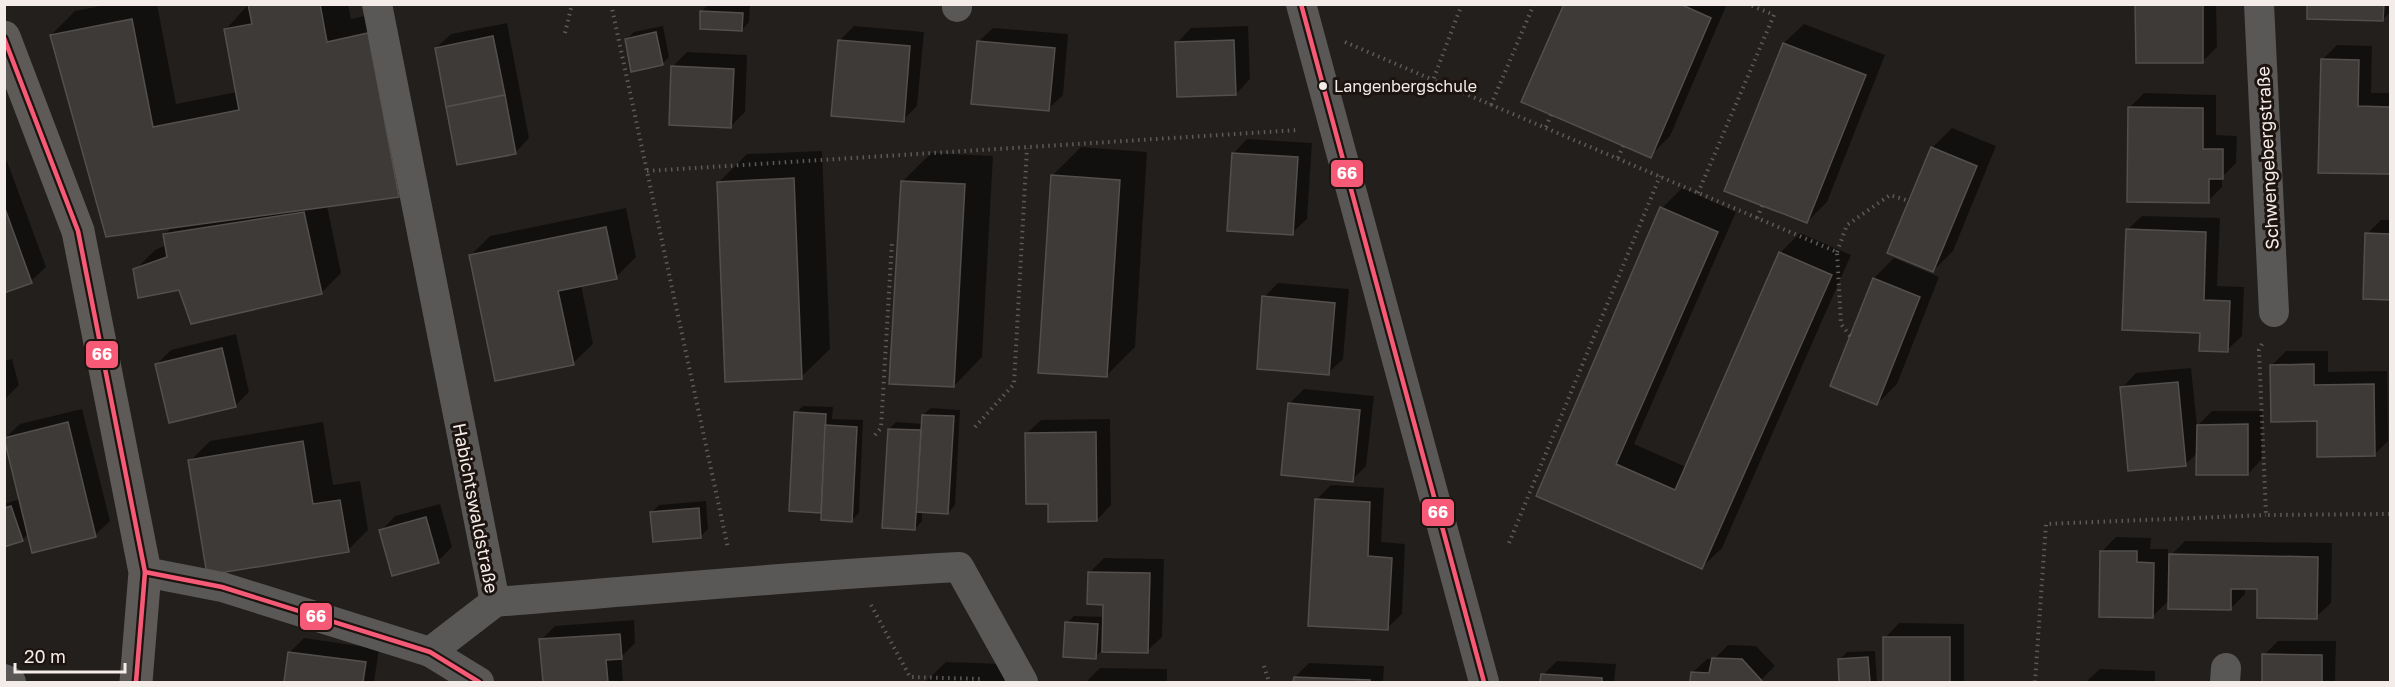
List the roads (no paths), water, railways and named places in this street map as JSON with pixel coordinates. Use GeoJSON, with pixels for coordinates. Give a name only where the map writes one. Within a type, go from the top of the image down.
{"type":"FeatureCollection","features":[{"type":"Feature","properties":{"kind":"street","name":"Habichtswaldstraße"},"geometry":{"type":"LineString","coordinates":[[377,4],[495,602],[848,573],[959,567],[1023,681]]}},
{"type":"Feature","properties":{"kind":"street","name":"Schwengebergstraße"},"geometry":{"type":"LineString","coordinates":[[2259,4],[2274,312]]}},
{"type":"Feature","properties":{"kind":"street"},"geometry":{"type":"LineString","coordinates":[[1303,15],[1484,682]]}},
{"type":"Feature","properties":{"kind":"street"},"geometry":{"type":"LineString","coordinates":[[4,37],[78,231],[145,572],[136,682]]}},
{"type":"Feature","properties":{"kind":"street"},"geometry":{"type":"LineString","coordinates":[[145,572],[222,587],[430,652],[479,682]]}},
{"type":"Feature","properties":{"kind":"street"},"geometry":{"type":"LineString","coordinates":[[430,652],[495,602]]}},
{"type":"Feature","properties":{"kind":"street"},"geometry":{"type":"LineString","coordinates":[[4,679],[11,682]]}},
{"type":"Feature","properties":{"kind":"place","name":"Langenbergschule"},"geometry":{"type":"Point","coordinates":[1323,86]}}]}
